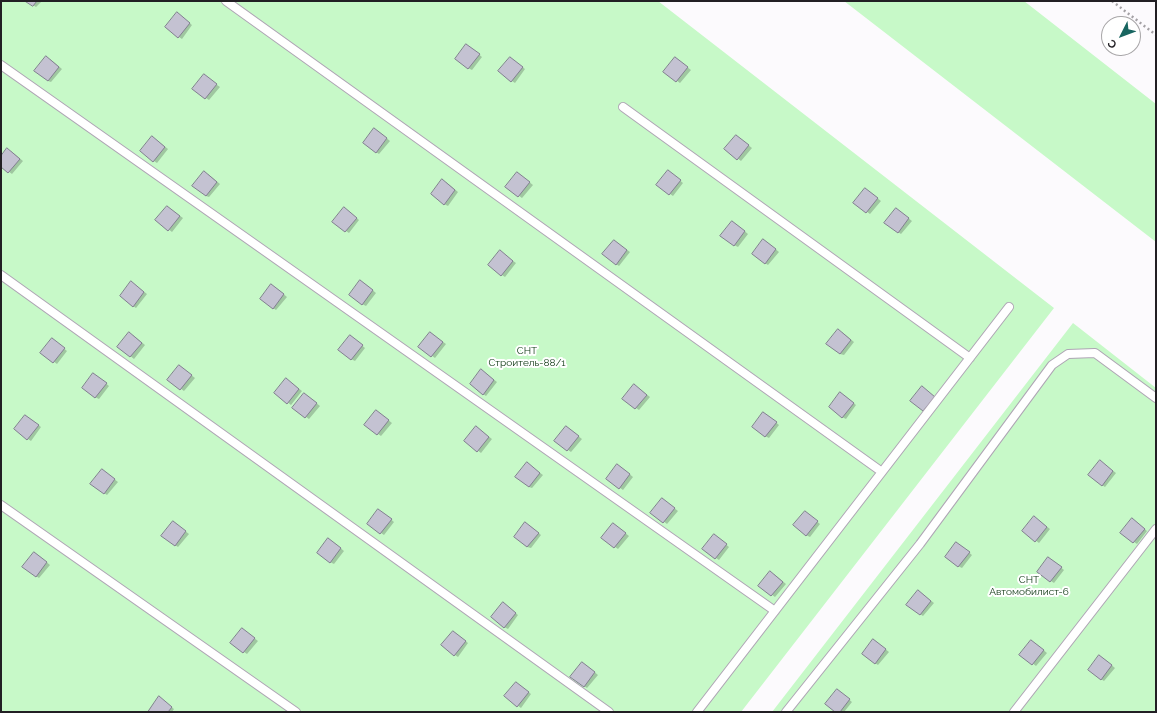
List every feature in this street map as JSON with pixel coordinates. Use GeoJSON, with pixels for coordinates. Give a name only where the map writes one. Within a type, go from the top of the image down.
{"type":"FeatureCollection","features":[{"type":"Feature","properties":{"kind":"lane"},"geometry":{"type":"LineString","coordinates":[[226,1],[882,472]]}},
{"type":"Feature","properties":{"kind":"lane"},"geometry":{"type":"LineString","coordinates":[[1,65],[775,611]]}},
{"type":"Feature","properties":{"kind":"lane"},"geometry":{"type":"LineString","coordinates":[[623,107],[970,358]]}},
{"type":"Feature","properties":{"kind":"lane"},"geometry":{"type":"LineString","coordinates":[[1,274],[609,712]]}},
{"type":"Feature","properties":{"kind":"lane"},"geometry":{"type":"LineString","coordinates":[[697,712],[1009,307]]}},
{"type":"Feature","properties":{"kind":"lane"},"geometry":{"type":"LineString","coordinates":[[786,712],[920,544],[1052,365],[1068,354],[1095,353],[1156,398]]}},
{"type":"Feature","properties":{"kind":"lane"},"geometry":{"type":"LineString","coordinates":[[1,505],[296,712]]}},
{"type":"Feature","properties":{"kind":"lane"},"geometry":{"type":"LineString","coordinates":[[1014,712],[1156,529]]}},
{"type":"Feature","properties":{"kind":"path"},"geometry":{"type":"LineString","coordinates":[[1112,1],[1156,35]]}},
{"type":"Feature","properties":{"kind":"green space","name":"СНТ Строитель-88/1"},"geometry":{"type":"Polygon","coordinates":[[[1,1],[658,1],[1054,308],[741,712],[1,712],[1,1]]]}},
{"type":"Feature","properties":{"kind":"green space"},"geometry":{"type":"Polygon","coordinates":[[[844,1],[1024,1],[1156,104],[1156,242],[844,1]]]}},
{"type":"Feature","properties":{"kind":"green space","name":"СНТ Автомобилист-6"},"geometry":{"type":"Polygon","coordinates":[[[1073,323],[1156,388],[1156,712],[772,712],[1073,323]]]}},
{"type":"Feature","properties":{"kind":"building"},"geometry":{"type":"Polygon","coordinates":[[[25,1],[37,1],[33,6],[25,1]]]}},
{"type":"Feature","properties":{"kind":"building"},"geometry":{"type":"Polygon","coordinates":[[[177,12],[190,23],[178,38],[165,27],[177,12]]]}},
{"type":"Feature","properties":{"kind":"building"},"geometry":{"type":"Polygon","coordinates":[[[466,44],[480,54],[468,69],[455,59],[466,44]]]}},
{"type":"Feature","properties":{"kind":"building"},"geometry":{"type":"Polygon","coordinates":[[[46,56],[59,67],[48,81],[34,71],[46,56]]]}},
{"type":"Feature","properties":{"kind":"building"},"geometry":{"type":"Polygon","coordinates":[[[510,57],[523,67],[511,82],[498,71],[510,57]]]}},
{"type":"Feature","properties":{"kind":"building"},"geometry":{"type":"Polygon","coordinates":[[[675,57],[688,67],[676,82],[663,72],[675,57]]]}},
{"type":"Feature","properties":{"kind":"building"},"geometry":{"type":"Polygon","coordinates":[[[204,74],[217,84],[205,99],[192,89],[204,74]]]}},
{"type":"Feature","properties":{"kind":"building"},"geometry":{"type":"Polygon","coordinates":[[[374,128],[387,138],[376,153],[363,143],[374,128]]]}},
{"type":"Feature","properties":{"kind":"building"},"geometry":{"type":"Polygon","coordinates":[[[736,135],[749,145],[737,160],[724,149],[736,135]]]}},
{"type":"Feature","properties":{"kind":"building"},"geometry":{"type":"Polygon","coordinates":[[[152,136],[165,147],[153,162],[140,151],[152,136]]]}},
{"type":"Feature","properties":{"kind":"building"},"geometry":{"type":"Polygon","coordinates":[[[7,148],[20,159],[8,173],[1,167],[1,156],[7,148]]]}},
{"type":"Feature","properties":{"kind":"building"},"geometry":{"type":"Polygon","coordinates":[[[668,170],[681,180],[669,195],[656,185],[668,170]]]}},
{"type":"Feature","properties":{"kind":"building"},"geometry":{"type":"Polygon","coordinates":[[[204,171],[217,182],[206,196],[192,186],[204,171]]]}},
{"type":"Feature","properties":{"kind":"building"},"geometry":{"type":"Polygon","coordinates":[[[517,172],[530,182],[518,197],[505,187],[517,172]]]}},
{"type":"Feature","properties":{"kind":"building"},"geometry":{"type":"Polygon","coordinates":[[[442,179],[455,190],[444,205],[431,194],[442,179]]]}},
{"type":"Feature","properties":{"kind":"building"},"geometry":{"type":"Polygon","coordinates":[[[865,188],[878,198],[866,213],[853,203],[865,188]]]}},
{"type":"Feature","properties":{"kind":"building"},"geometry":{"type":"Polygon","coordinates":[[[167,206],[180,216],[168,231],[155,220],[167,206]]]}},
{"type":"Feature","properties":{"kind":"building"},"geometry":{"type":"Polygon","coordinates":[[[344,207],[357,218],[345,232],[332,222],[344,207]]]}},
{"type":"Feature","properties":{"kind":"building"},"geometry":{"type":"Polygon","coordinates":[[[896,208],[909,218],[898,233],[884,223],[896,208]]]}},
{"type":"Feature","properties":{"kind":"building"},"geometry":{"type":"Polygon","coordinates":[[[732,221],[745,231],[734,246],[720,236],[732,221]]]}},
{"type":"Feature","properties":{"kind":"building"},"geometry":{"type":"Polygon","coordinates":[[[763,239],[776,249],[765,264],[752,254],[763,239]]]}},
{"type":"Feature","properties":{"kind":"building"},"geometry":{"type":"Polygon","coordinates":[[[614,240],[627,250],[616,265],[602,254],[614,240]]]}},
{"type":"Feature","properties":{"kind":"building"},"geometry":{"type":"Polygon","coordinates":[[[500,250],[513,261],[501,276],[488,265],[500,250]]]}},
{"type":"Feature","properties":{"kind":"building"},"geometry":{"type":"Polygon","coordinates":[[[360,280],[373,290],[362,305],[349,295],[360,280]]]}},
{"type":"Feature","properties":{"kind":"building"},"geometry":{"type":"Polygon","coordinates":[[[131,281],[144,292],[133,307],[120,296],[131,281]]]}},
{"type":"Feature","properties":{"kind":"building"},"geometry":{"type":"Polygon","coordinates":[[[271,284],[284,294],[273,309],[260,299],[271,284]]]}},
{"type":"Feature","properties":{"kind":"building"},"geometry":{"type":"Polygon","coordinates":[[[838,329],[851,340],[840,354],[826,344],[838,329]]]}},
{"type":"Feature","properties":{"kind":"building"},"geometry":{"type":"Polygon","coordinates":[[[129,332],[142,343],[130,357],[117,347],[129,332]]]}},
{"type":"Feature","properties":{"kind":"building"},"geometry":{"type":"Polygon","coordinates":[[[430,332],[443,342],[431,357],[418,347],[430,332]]]}},
{"type":"Feature","properties":{"kind":"building"},"geometry":{"type":"Polygon","coordinates":[[[350,335],[363,345],[351,360],[338,350],[350,335]]]}},
{"type":"Feature","properties":{"kind":"building"},"geometry":{"type":"Polygon","coordinates":[[[52,338],[65,348],[53,363],[40,353],[52,338]]]}},
{"type":"Feature","properties":{"kind":"building"},"geometry":{"type":"Polygon","coordinates":[[[179,365],[192,375],[180,390],[167,380],[179,365]]]}},
{"type":"Feature","properties":{"kind":"building"},"geometry":{"type":"Polygon","coordinates":[[[481,369],[494,380],[483,395],[470,384],[481,369]]]}},
{"type":"Feature","properties":{"kind":"building"},"geometry":{"type":"Polygon","coordinates":[[[93,373],[107,383],[95,398],[82,388],[93,373]]]}},
{"type":"Feature","properties":{"kind":"building"},"geometry":{"type":"Polygon","coordinates":[[[286,378],[299,389],[287,404],[274,393],[286,378]]]}},
{"type":"Feature","properties":{"kind":"building"},"geometry":{"type":"Polygon","coordinates":[[[634,384],[647,395],[635,409],[622,399],[634,384]]]}},
{"type":"Feature","properties":{"kind":"building"},"geometry":{"type":"Polygon","coordinates":[[[922,386],[935,397],[923,411],[910,401],[922,386]]]}},
{"type":"Feature","properties":{"kind":"building"},"geometry":{"type":"Polygon","coordinates":[[[840,392],[854,403],[842,418],[829,407],[840,392]]]}},
{"type":"Feature","properties":{"kind":"building"},"geometry":{"type":"Polygon","coordinates":[[[304,393],[317,403],[305,418],[292,408],[304,393]]]}},
{"type":"Feature","properties":{"kind":"building"},"geometry":{"type":"Polygon","coordinates":[[[376,410],[389,420],[377,435],[364,425],[376,410]]]}},
{"type":"Feature","properties":{"kind":"building"},"geometry":{"type":"Polygon","coordinates":[[[763,412],[777,422],[765,437],[752,427],[763,412]]]}},
{"type":"Feature","properties":{"kind":"building"},"geometry":{"type":"Polygon","coordinates":[[[25,415],[39,425],[27,440],[14,429],[25,415]]]}},
{"type":"Feature","properties":{"kind":"building"},"geometry":{"type":"Polygon","coordinates":[[[476,426],[489,437],[477,452],[464,441],[476,426]]]}},
{"type":"Feature","properties":{"kind":"building"},"geometry":{"type":"Polygon","coordinates":[[[566,426],[579,436],[567,451],[554,441],[566,426]]]}},
{"type":"Feature","properties":{"kind":"building"},"geometry":{"type":"Polygon","coordinates":[[[1100,460],[1113,471],[1102,486],[1088,475],[1100,460]]]}},
{"type":"Feature","properties":{"kind":"building"},"geometry":{"type":"Polygon","coordinates":[[[527,462],[540,473],[529,487],[515,477],[527,462]]]}},
{"type":"Feature","properties":{"kind":"building"},"geometry":{"type":"Polygon","coordinates":[[[617,464],[630,474],[619,489],[606,479],[617,464]]]}},
{"type":"Feature","properties":{"kind":"building"},"geometry":{"type":"Polygon","coordinates":[[[102,469],[115,479],[104,494],[90,484],[102,469]]]}},
{"type":"Feature","properties":{"kind":"building"},"geometry":{"type":"Polygon","coordinates":[[[662,498],[675,508],[663,523],[650,513],[662,498]]]}},
{"type":"Feature","properties":{"kind":"building"},"geometry":{"type":"Polygon","coordinates":[[[378,509],[392,519],[380,534],[367,524],[378,509]]]}},
{"type":"Feature","properties":{"kind":"building"},"geometry":{"type":"Polygon","coordinates":[[[805,511],[818,521],[806,536],[793,525],[805,511]]]}},
{"type":"Feature","properties":{"kind":"building"},"geometry":{"type":"Polygon","coordinates":[[[1034,516],[1047,527],[1035,542],[1022,531],[1034,516]]]}},
{"type":"Feature","properties":{"kind":"building"},"geometry":{"type":"Polygon","coordinates":[[[1132,518],[1145,529],[1133,543],[1120,533],[1132,518]]]}},
{"type":"Feature","properties":{"kind":"building"},"geometry":{"type":"Polygon","coordinates":[[[173,521],[186,531],[175,546],[161,536],[173,521]]]}},
{"type":"Feature","properties":{"kind":"building"},"geometry":{"type":"Polygon","coordinates":[[[525,522],[539,533],[527,547],[514,537],[525,522]]]}},
{"type":"Feature","properties":{"kind":"building"},"geometry":{"type":"Polygon","coordinates":[[[613,523],[626,533],[614,548],[601,538],[613,523]]]}},
{"type":"Feature","properties":{"kind":"building"},"geometry":{"type":"Polygon","coordinates":[[[714,534],[727,544],[715,559],[702,549],[714,534]]]}},
{"type":"Feature","properties":{"kind":"building"},"geometry":{"type":"Polygon","coordinates":[[[328,538],[341,548],[330,563],[317,553],[328,538]]]}},
{"type":"Feature","properties":{"kind":"building"},"geometry":{"type":"Polygon","coordinates":[[[956,542],[970,552],[958,567],[945,557],[956,542]]]}},
{"type":"Feature","properties":{"kind":"building"},"geometry":{"type":"Polygon","coordinates":[[[34,552],[47,562],[36,577],[22,567],[34,552]]]}},
{"type":"Feature","properties":{"kind":"building"},"geometry":{"type":"Polygon","coordinates":[[[1048,557],[1062,567],[1050,582],[1037,572],[1048,557]]]}},
{"type":"Feature","properties":{"kind":"building"},"geometry":{"type":"Polygon","coordinates":[[[770,571],[783,582],[771,596],[758,586],[770,571]]]}},
{"type":"Feature","properties":{"kind":"building"},"geometry":{"type":"Polygon","coordinates":[[[918,590],[931,601],[920,615],[906,605],[918,590]]]}},
{"type":"Feature","properties":{"kind":"building"},"geometry":{"type":"Polygon","coordinates":[[[503,602],[516,613],[504,628],[491,617],[503,602]]]}},
{"type":"Feature","properties":{"kind":"building"},"geometry":{"type":"Polygon","coordinates":[[[242,628],[255,638],[243,653],[230,643],[242,628]]]}},
{"type":"Feature","properties":{"kind":"building"},"geometry":{"type":"Polygon","coordinates":[[[453,631],[466,641],[454,656],[441,645],[453,631]]]}},
{"type":"Feature","properties":{"kind":"building"},"geometry":{"type":"Polygon","coordinates":[[[873,639],[886,649],[875,664],[862,654],[873,639]]]}},
{"type":"Feature","properties":{"kind":"building"},"geometry":{"type":"Polygon","coordinates":[[[1031,640],[1044,650],[1032,665],[1019,655],[1031,640]]]}},
{"type":"Feature","properties":{"kind":"building"},"geometry":{"type":"Polygon","coordinates":[[[1099,655],[1112,665],[1101,680],[1088,670],[1099,655]]]}},
{"type":"Feature","properties":{"kind":"building"},"geometry":{"type":"Polygon","coordinates":[[[582,662],[595,672],[584,687],[570,677],[582,662]]]}},
{"type":"Feature","properties":{"kind":"building"},"geometry":{"type":"Polygon","coordinates":[[[516,682],[529,692],[517,707],[504,696],[516,682]]]}},
{"type":"Feature","properties":{"kind":"building"},"geometry":{"type":"Polygon","coordinates":[[[837,689],[850,699],[840,712],[835,712],[825,704],[837,689]]]}},
{"type":"Feature","properties":{"kind":"building"},"geometry":{"type":"Polygon","coordinates":[[[159,696],[172,707],[168,712],[148,712],[159,696]]]}}]}
